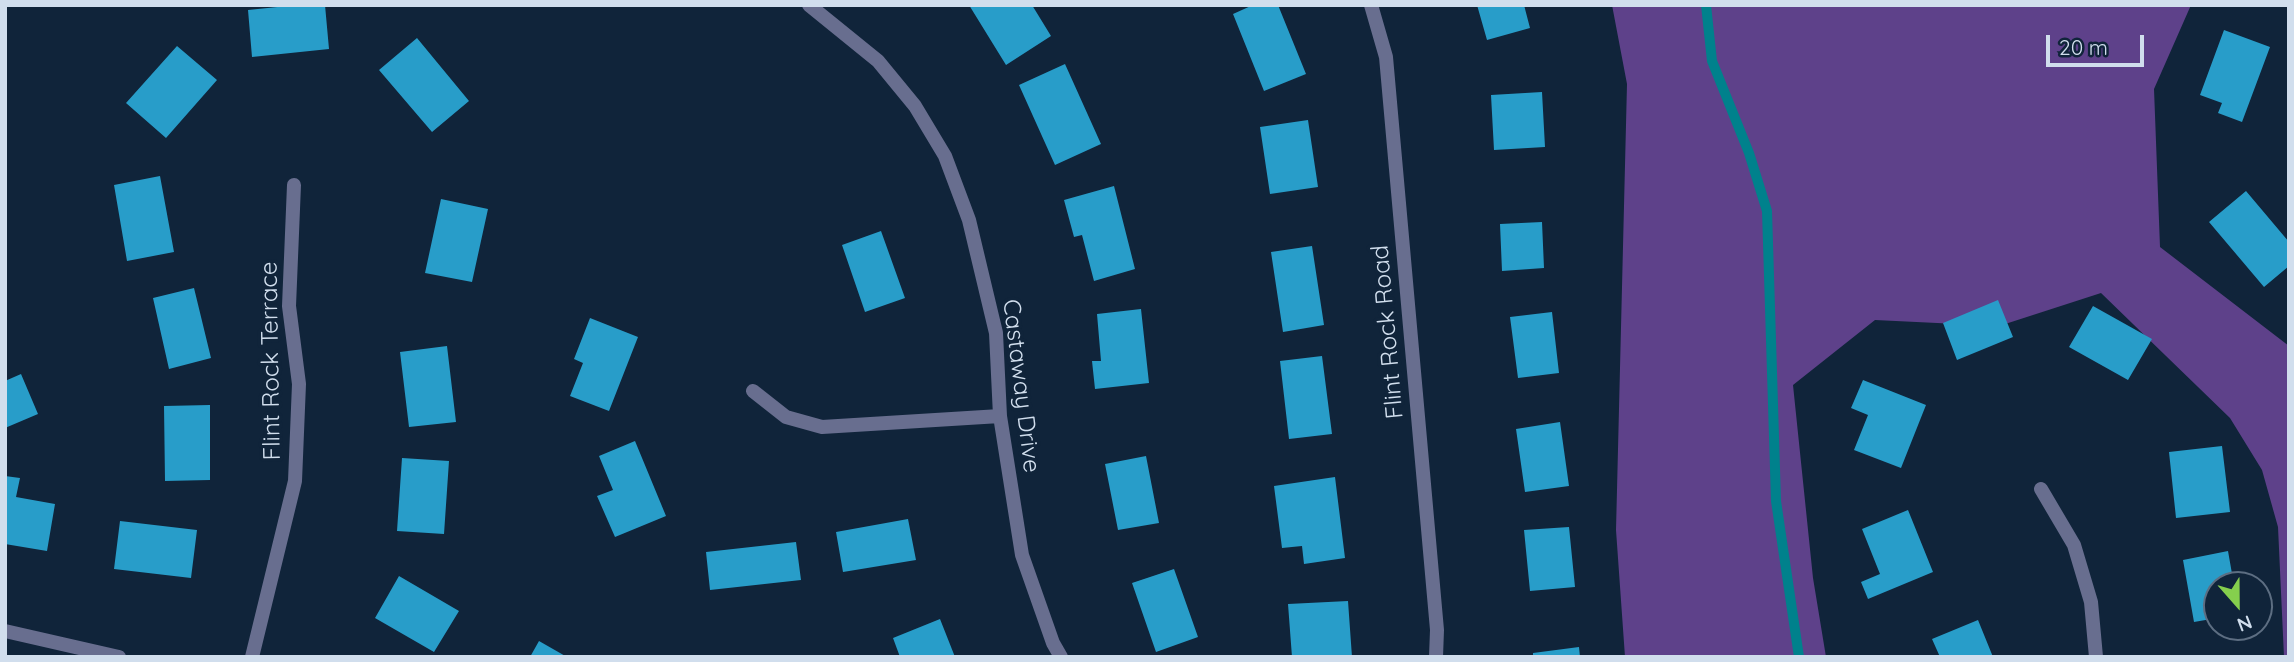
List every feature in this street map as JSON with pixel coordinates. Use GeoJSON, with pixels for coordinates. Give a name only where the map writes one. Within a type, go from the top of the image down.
{"type":"FeatureCollection","features":[{"type":"Feature","properties":{"kind":"street","name":"Castaway Drive"},"geometry":{"type":"LineString","coordinates":[[808,5],[878,61],[915,106],[945,156],[969,220],[996,333],[1000,416],[1022,555],[1053,643],[1061,657]]}},
{"type":"Feature","properties":{"kind":"street","name":"Flint Rock Road"},"geometry":{"type":"LineString","coordinates":[[1371,5],[1386,57],[1437,630],[1436,657]]}},
{"type":"Feature","properties":{"kind":"street","name":"Flint Rock Terrace"},"geometry":{"type":"LineString","coordinates":[[252,657],[295,481],[299,384],[289,306],[294,185]]}},
{"type":"Feature","properties":{"kind":"street"},"geometry":{"type":"LineString","coordinates":[[753,391],[786,417],[822,427],[1000,416]]}},
{"type":"Feature","properties":{"kind":"street"},"geometry":{"type":"LineString","coordinates":[[2041,489],[2074,545],[2091,603],[2096,657]]}},
{"type":"Feature","properties":{"kind":"street"},"geometry":{"type":"LineString","coordinates":[[5,631],[119,657]]}},
{"type":"Feature","properties":{"kind":"shaded area"},"geometry":{"type":"Polygon","coordinates":[[[1612,5],[2191,5],[2154,89],[2160,247],[2289,346],[2289,657],[2284,657],[2278,527],[2262,470],[2230,418],[2101,293],[1999,326],[1875,320],[1793,385],[1813,578],[1826,657],[1625,657],[1616,530],[1627,84],[1612,5]]]}},
{"type":"Feature","properties":{"kind":"building"},"geometry":{"type":"Polygon","coordinates":[[[325,5],[329,49],[252,57],[248,10],[325,5]]]}},
{"type":"Feature","properties":{"kind":"building"},"geometry":{"type":"Polygon","coordinates":[[[969,5],[1032,5],[1051,36],[1006,65],[969,5]]]}},
{"type":"Feature","properties":{"kind":"building"},"geometry":{"type":"Polygon","coordinates":[[[1253,5],[1278,5],[1306,74],[1264,91],[1233,14],[1253,5]]]}},
{"type":"Feature","properties":{"kind":"building"},"geometry":{"type":"Polygon","coordinates":[[[1477,5],[1524,5],[1530,28],[1487,40],[1477,5]]]}},
{"type":"Feature","properties":{"kind":"building"},"geometry":{"type":"Polygon","coordinates":[[[2224,30],[2270,47],[2242,122],[2218,113],[2222,103],[2200,95],[2224,30]]]}},
{"type":"Feature","properties":{"kind":"building"},"geometry":{"type":"Polygon","coordinates":[[[417,38],[469,101],[432,132],[379,70],[417,38]]]}},
{"type":"Feature","properties":{"kind":"building"},"geometry":{"type":"Polygon","coordinates":[[[177,46],[217,80],[166,138],[126,103],[177,46]]]}},
{"type":"Feature","properties":{"kind":"building"},"geometry":{"type":"Polygon","coordinates":[[[1065,64],[1101,144],[1055,165],[1019,85],[1065,64]]]}},
{"type":"Feature","properties":{"kind":"building"},"geometry":{"type":"Polygon","coordinates":[[[1542,92],[1545,147],[1494,150],[1491,95],[1542,92]]]}},
{"type":"Feature","properties":{"kind":"building"},"geometry":{"type":"Polygon","coordinates":[[[1308,120],[1318,187],[1270,194],[1260,127],[1308,120]]]}},
{"type":"Feature","properties":{"kind":"building"},"geometry":{"type":"Polygon","coordinates":[[[160,176],[174,252],[127,261],[114,185],[160,176]]]}},
{"type":"Feature","properties":{"kind":"building"},"geometry":{"type":"Polygon","coordinates":[[[1114,186],[1135,269],[1094,281],[1082,235],[1074,237],[1064,200],[1114,186]]]}},
{"type":"Feature","properties":{"kind":"building"},"geometry":{"type":"Polygon","coordinates":[[[2246,191],[2289,242],[2289,266],[2264,287],[2209,222],[2246,191]]]}},
{"type":"Feature","properties":{"kind":"building"},"geometry":{"type":"Polygon","coordinates":[[[441,199],[488,209],[472,282],[425,273],[441,199]]]}},
{"type":"Feature","properties":{"kind":"building"},"geometry":{"type":"Polygon","coordinates":[[[1542,222],[1544,268],[1502,271],[1500,224],[1542,222]]]}},
{"type":"Feature","properties":{"kind":"building"},"geometry":{"type":"Polygon","coordinates":[[[881,231],[905,298],[865,312],[842,245],[881,231]]]}},
{"type":"Feature","properties":{"kind":"building"},"geometry":{"type":"Polygon","coordinates":[[[1312,246],[1324,325],[1283,332],[1271,252],[1312,246]]]}},
{"type":"Feature","properties":{"kind":"building"},"geometry":{"type":"Polygon","coordinates":[[[194,288],[211,358],[169,369],[153,298],[194,288]]]}},
{"type":"Feature","properties":{"kind":"building"},"geometry":{"type":"Polygon","coordinates":[[[1998,300],[2013,337],[1957,360],[1943,323],[1998,300]]]}},
{"type":"Feature","properties":{"kind":"building"},"geometry":{"type":"Polygon","coordinates":[[[2093,306],[2152,339],[2128,380],[2069,347],[2093,306]]]}},
{"type":"Feature","properties":{"kind":"building"},"geometry":{"type":"Polygon","coordinates":[[[1141,309],[1149,383],[1095,389],[1092,361],[1101,361],[1097,314],[1141,309]]]}},
{"type":"Feature","properties":{"kind":"building"},"geometry":{"type":"Polygon","coordinates":[[[1552,312],[1559,373],[1518,378],[1510,317],[1552,312]]]}},
{"type":"Feature","properties":{"kind":"building"},"geometry":{"type":"Polygon","coordinates":[[[590,318],[638,337],[609,411],[570,396],[583,363],[574,359],[590,318]]]}},
{"type":"Feature","properties":{"kind":"building"},"geometry":{"type":"Polygon","coordinates":[[[447,346],[456,422],[409,427],[400,352],[447,346]]]}},
{"type":"Feature","properties":{"kind":"building"},"geometry":{"type":"Polygon","coordinates":[[[1322,356],[1332,434],[1289,439],[1280,361],[1322,356]]]}},
{"type":"Feature","properties":{"kind":"building"},"geometry":{"type":"Polygon","coordinates":[[[21,374],[38,414],[5,428],[5,381],[21,374]]]}},
{"type":"Feature","properties":{"kind":"building"},"geometry":{"type":"Polygon","coordinates":[[[1863,380],[1926,405],[1901,468],[1854,450],[1868,415],[1851,408],[1863,380]]]}},
{"type":"Feature","properties":{"kind":"building"},"geometry":{"type":"Polygon","coordinates":[[[210,405],[210,480],[165,481],[164,406],[210,405]]]}},
{"type":"Feature","properties":{"kind":"building"},"geometry":{"type":"Polygon","coordinates":[[[1560,422],[1569,486],[1525,492],[1516,429],[1560,422]]]}},
{"type":"Feature","properties":{"kind":"building"},"geometry":{"type":"Polygon","coordinates":[[[635,441],[666,516],[615,537],[597,496],[613,490],[599,456],[635,441]]]}},
{"type":"Feature","properties":{"kind":"building"},"geometry":{"type":"Polygon","coordinates":[[[2222,446],[2230,512],[2176,518],[2169,452],[2222,446]]]}},
{"type":"Feature","properties":{"kind":"building"},"geometry":{"type":"Polygon","coordinates":[[[1146,456],[1159,523],[1118,530],[1105,464],[1146,456]]]}},
{"type":"Feature","properties":{"kind":"building"},"geometry":{"type":"Polygon","coordinates":[[[402,458],[449,461],[444,534],[397,531],[402,458]]]}},
{"type":"Feature","properties":{"kind":"building"},"geometry":{"type":"Polygon","coordinates":[[[5,476],[20,478],[16,497],[55,504],[47,551],[5,544],[5,476]]]}},
{"type":"Feature","properties":{"kind":"building"},"geometry":{"type":"Polygon","coordinates":[[[1335,477],[1345,558],[1304,564],[1302,546],[1282,548],[1274,486],[1335,477]]]}},
{"type":"Feature","properties":{"kind":"building"},"geometry":{"type":"Polygon","coordinates":[[[1908,510],[1933,572],[1868,599],[1861,582],[1880,574],[1862,529],[1908,510]]]}},
{"type":"Feature","properties":{"kind":"building"},"geometry":{"type":"Polygon","coordinates":[[[908,519],[916,560],[843,572],[836,532],[908,519]]]}},
{"type":"Feature","properties":{"kind":"building"},"geometry":{"type":"Polygon","coordinates":[[[120,521],[197,530],[191,578],[114,569],[120,521]]]}},
{"type":"Feature","properties":{"kind":"building"},"geometry":{"type":"Polygon","coordinates":[[[1569,527],[1575,587],[1530,591],[1524,530],[1569,527]]]}},
{"type":"Feature","properties":{"kind":"building"},"geometry":{"type":"Polygon","coordinates":[[[796,542],[801,580],[710,590],[706,552],[796,542]]]}},
{"type":"Feature","properties":{"kind":"building"},"geometry":{"type":"Polygon","coordinates":[[[2228,551],[2232,571],[2203,571],[2203,620],[2194,622],[2183,560],[2228,551]]]}},
{"type":"Feature","properties":{"kind":"building"},"geometry":{"type":"Polygon","coordinates":[[[1174,569],[1198,637],[1156,652],[1132,583],[1174,569]]]}},
{"type":"Feature","properties":{"kind":"building"},"geometry":{"type":"Polygon","coordinates":[[[399,576],[459,611],[434,652],[375,618],[399,576]]]}},
{"type":"Feature","properties":{"kind":"building"},"geometry":{"type":"Polygon","coordinates":[[[1348,601],[1352,657],[1292,657],[1288,604],[1348,601]]]}},
{"type":"Feature","properties":{"kind":"building"},"geometry":{"type":"Polygon","coordinates":[[[940,619],[955,657],[900,657],[893,638],[940,619]]]}},
{"type":"Feature","properties":{"kind":"building"},"geometry":{"type":"Polygon","coordinates":[[[1978,620],[1993,657],[1940,657],[1932,639],[1978,620]]]}},
{"type":"Feature","properties":{"kind":"building"},"geometry":{"type":"Polygon","coordinates":[[[539,641],[567,657],[530,657],[539,641]]]}},
{"type":"Feature","properties":{"kind":"building"},"geometry":{"type":"Polygon","coordinates":[[[1579,647],[1580,657],[1533,657],[1533,653],[1579,647]]]}},
{"type":"Feature","properties":{"kind":"waterway"},"geometry":{"type":"LineString","coordinates":[[1706,5],[1712,61],[1749,153],[1767,211],[1776,501],[1799,657]]}}]}
